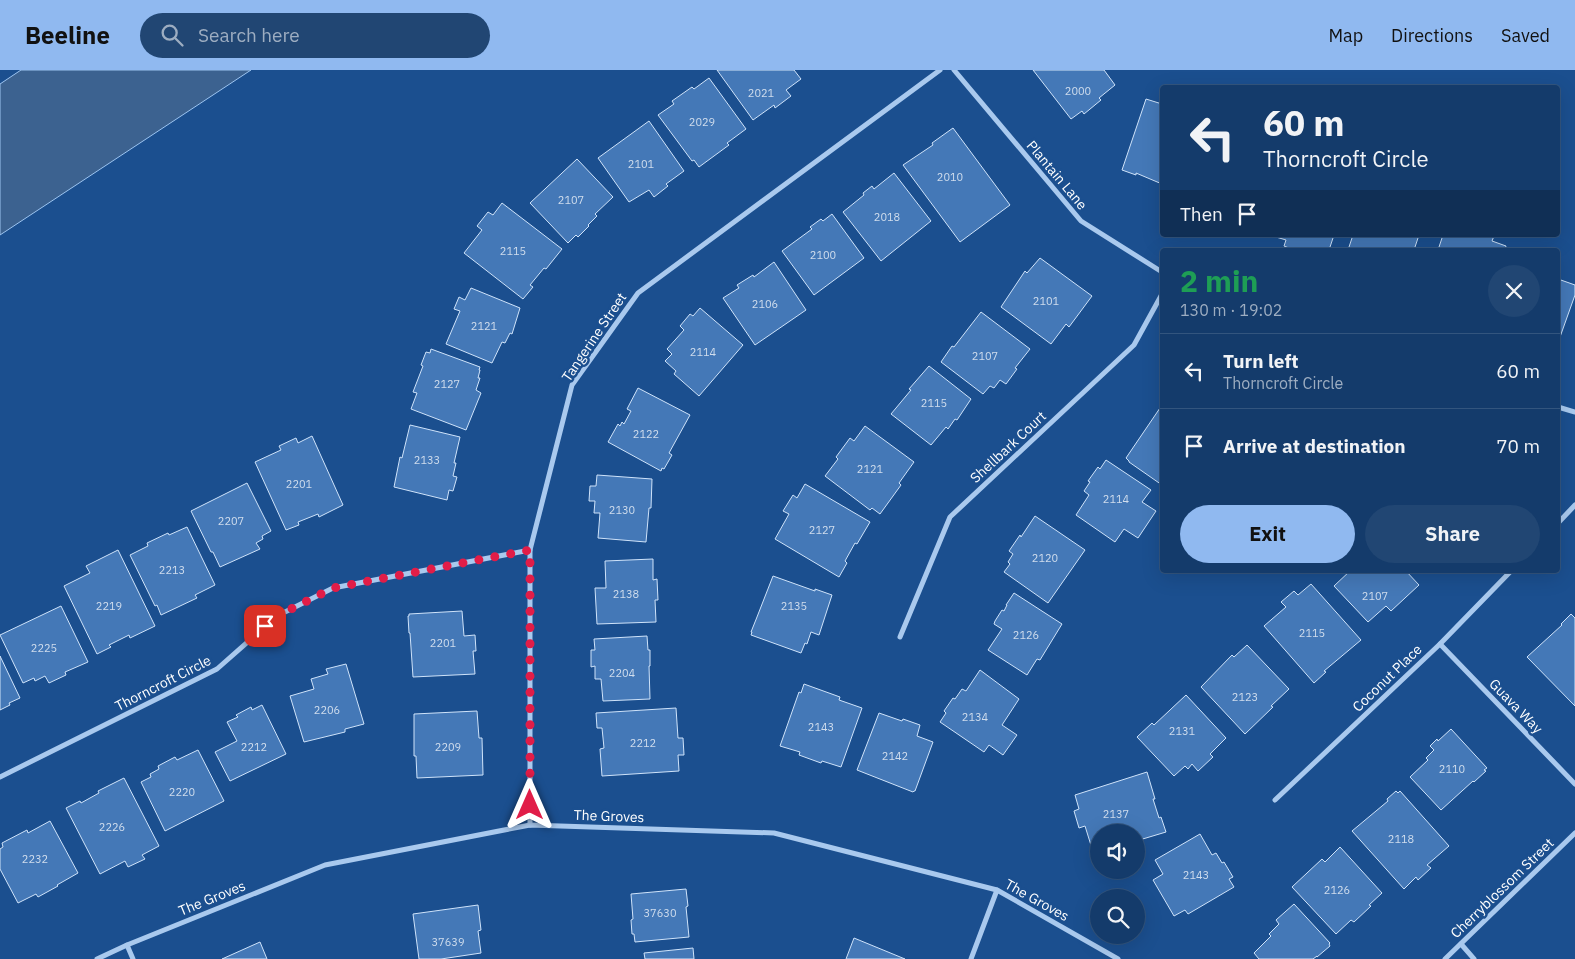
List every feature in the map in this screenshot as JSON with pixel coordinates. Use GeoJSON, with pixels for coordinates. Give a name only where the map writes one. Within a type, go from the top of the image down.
{"type":"FeatureCollection","features":[{"type":"Feature","properties":{"kind":"street","name":"Tangerine Street"},"geometry":{"type":"LineString","coordinates":[[530,825],[530,550],[572,385],[638,293],[940,70]]}},
{"type":"Feature","properties":{"kind":"street","name":"Plantain Lane"},"geometry":{"type":"LineString","coordinates":[[954,70],[1082,221],[1160,271]]}},
{"type":"Feature","properties":{"kind":"street","name":"Shellbark Court"},"geometry":{"type":"LineString","coordinates":[[900,637],[950,517],[1134,345],[1160,298]]}},
{"type":"Feature","properties":{"kind":"street"},"geometry":{"type":"LineString","coordinates":[[1560,408],[1575,412]]}},
{"type":"Feature","properties":{"kind":"street"},"geometry":{"type":"LineString","coordinates":[[1560,521],[1575,505]]}},
{"type":"Feature","properties":{"kind":"street","name":"Thorncroft Circle"},"geometry":{"type":"LineString","coordinates":[[0,777],[218,669],[277,616],[333,588],[530,550]]}},
{"type":"Feature","properties":{"kind":"street","name":"Coconut Place"},"geometry":{"type":"LineString","coordinates":[[1275,800],[1440,644],[1509,573]]}},
{"type":"Feature","properties":{"kind":"street","name":"Guava Way"},"geometry":{"type":"LineString","coordinates":[[1440,644],[1575,784]]}},
{"type":"Feature","properties":{"kind":"street","name":"The Groves"},"geometry":{"type":"LineString","coordinates":[[97,959],[127,944],[325,865],[530,825],[774,833],[997,890],[1118,959]]}},
{"type":"Feature","properties":{"kind":"street","name":"Cherryblossom Street"},"geometry":{"type":"LineString","coordinates":[[1445,959],[1575,833]]}},
{"type":"Feature","properties":{"kind":"street"},"geometry":{"type":"LineString","coordinates":[[971,959],[997,890]]}},
{"type":"Feature","properties":{"kind":"street"},"geometry":{"type":"LineString","coordinates":[[127,944],[132,959]]}},
{"type":"Feature","properties":{"kind":"street"},"geometry":{"type":"LineString","coordinates":[[1460,944],[1474,959]]}},
{"type":"Feature","properties":{"kind":"water"},"geometry":{"type":"Polygon","coordinates":[[[21,70],[251,70],[0,235],[0,84],[21,70]]]}},
{"type":"Feature","properties":{"kind":"building"},"geometry":{"type":"Polygon","coordinates":[[[717,70],[794,70],[801,79],[786,90],[791,96],[775,108],[774,105],[753,120],[717,70]]]}},
{"type":"Feature","properties":{"kind":"building"},"geometry":{"type":"Polygon","coordinates":[[[1033,70],[1104,70],[1115,85],[1084,114],[1082,111],[1071,119],[1033,70]]]}},
{"type":"Feature","properties":{"kind":"building"},"geometry":{"type":"Polygon","coordinates":[[[709,78],[746,129],[727,143],[729,145],[699,167],[694,160],[692,161],[658,115],[674,104],[672,101],[709,78]]]}},
{"type":"Feature","properties":{"kind":"building"},"geometry":{"type":"Polygon","coordinates":[[[1146,99],[1160,103],[1160,183],[1136,173],[1136,175],[1122,170],[1146,99]]]}},
{"type":"Feature","properties":{"kind":"building"},"geometry":{"type":"Polygon","coordinates":[[[649,121],[684,171],[666,184],[668,186],[654,197],[649,190],[629,202],[598,158],[649,121]]]}},
{"type":"Feature","properties":{"kind":"building"},"geometry":{"type":"Polygon","coordinates":[[[953,128],[1010,205],[960,242],[903,165],[933,145],[932,143],[953,128]]]}},
{"type":"Feature","properties":{"kind":"building"},"geometry":{"type":"Polygon","coordinates":[[[577,159],[613,197],[595,214],[597,216],[589,226],[578,237],[576,235],[568,243],[530,203],[577,159]]]}},
{"type":"Feature","properties":{"kind":"building"},"geometry":{"type":"Polygon","coordinates":[[[894,173],[931,221],[881,261],[843,212],[872,186],[874,189],[894,173]]]}},
{"type":"Feature","properties":{"kind":"building"},"geometry":{"type":"Polygon","coordinates":[[[502,203],[562,249],[530,285],[533,287],[523,299],[464,253],[482,230],[477,226],[488,212],[493,215],[502,203]]]}},
{"type":"Feature","properties":{"kind":"building"},"geometry":{"type":"Polygon","coordinates":[[[832,214],[864,258],[814,295],[782,251],[812,229],[810,227],[832,214]]]}},
{"type":"Feature","properties":{"kind":"building"},"geometry":{"type":"Polygon","coordinates":[[[1276,237],[1333,237],[1330,248],[1289,248],[1284,246],[1286,240],[1276,237]]]}},
{"type":"Feature","properties":{"kind":"building"},"geometry":{"type":"Polygon","coordinates":[[[1352,237],[1418,237],[1415,248],[1349,248],[1352,237]]]}},
{"type":"Feature","properties":{"kind":"building"},"geometry":{"type":"Polygon","coordinates":[[[1442,237],[1494,237],[1492,241],[1506,246],[1506,248],[1439,248],[1442,237]]]}},
{"type":"Feature","properties":{"kind":"building"},"geometry":{"type":"Polygon","coordinates":[[[1040,258],[1092,296],[1069,327],[1066,324],[1051,344],[1001,307],[1025,271],[1027,273],[1040,258]]]}},
{"type":"Feature","properties":{"kind":"building"},"geometry":{"type":"Polygon","coordinates":[[[774,262],[806,310],[755,345],[723,298],[739,288],[737,285],[753,275],[754,277],[774,262]]]}},
{"type":"Feature","properties":{"kind":"building"},"geometry":{"type":"Polygon","coordinates":[[[1560,280],[1575,285],[1575,295],[1560,337],[1560,280]]]}},
{"type":"Feature","properties":{"kind":"building"},"geometry":{"type":"Polygon","coordinates":[[[471,288],[520,308],[512,334],[510,333],[505,343],[502,342],[492,363],[446,344],[460,311],[454,309],[459,297],[465,300],[471,288]]]}},
{"type":"Feature","properties":{"kind":"building"},"geometry":{"type":"Polygon","coordinates":[[[700,308],[743,345],[699,396],[674,374],[676,371],[665,361],[672,354],[667,349],[684,330],[680,326],[690,314],[693,316],[700,308]]]}},
{"type":"Feature","properties":{"kind":"building"},"geometry":{"type":"Polygon","coordinates":[[[981,312],[1030,349],[1015,368],[1017,369],[1006,384],[1000,380],[994,388],[990,386],[983,394],[941,362],[981,312]]]}},
{"type":"Feature","properties":{"kind":"building"},"geometry":{"type":"Polygon","coordinates":[[[431,349],[480,367],[478,378],[480,378],[476,390],[481,393],[466,430],[411,409],[417,393],[413,392],[423,366],[421,365],[426,352],[430,353],[431,349]]]}},
{"type":"Feature","properties":{"kind":"building"},"geometry":{"type":"Polygon","coordinates":[[[929,366],[971,399],[957,420],[955,419],[948,429],[946,427],[931,445],[891,414],[929,366]]]}},
{"type":"Feature","properties":{"kind":"building"},"geometry":{"type":"Polygon","coordinates":[[[638,388],[690,415],[669,453],[672,455],[661,471],[608,442],[618,424],[620,426],[622,422],[624,424],[631,411],[627,409],[638,388]]]}},
{"type":"Feature","properties":{"kind":"building"},"geometry":{"type":"Polygon","coordinates":[[[1160,408],[1160,484],[1126,458],[1160,408]]]}},
{"type":"Feature","properties":{"kind":"building"},"geometry":{"type":"Polygon","coordinates":[[[410,425],[460,437],[453,476],[457,477],[453,491],[449,490],[447,500],[394,487],[400,457],[402,458],[410,425]]]}},
{"type":"Feature","properties":{"kind":"building"},"geometry":{"type":"Polygon","coordinates":[[[865,426],[914,462],[899,483],[901,485],[880,514],[872,508],[870,510],[825,476],[838,459],[836,457],[850,438],[854,441],[865,426]]]}},
{"type":"Feature","properties":{"kind":"building"},"geometry":{"type":"Polygon","coordinates":[[[312,436],[343,505],[319,517],[318,514],[298,522],[299,525],[286,530],[255,462],[281,450],[279,446],[296,438],[298,443],[312,436]]]}},
{"type":"Feature","properties":{"kind":"building"},"geometry":{"type":"Polygon","coordinates":[[[1106,460],[1151,490],[1142,502],[1156,511],[1138,538],[1124,529],[1115,542],[1076,515],[1089,495],[1084,491],[1090,482],[1088,481],[1098,467],[1100,469],[1106,460]]]}},
{"type":"Feature","properties":{"kind":"building"},"geometry":{"type":"Polygon","coordinates":[[[597,475],[652,479],[651,508],[649,508],[646,542],[598,538],[600,513],[594,513],[595,501],[589,501],[590,486],[596,486],[597,475]]]}},
{"type":"Feature","properties":{"kind":"building"},"geometry":{"type":"Polygon","coordinates":[[[247,483],[271,531],[262,536],[263,539],[256,543],[260,549],[220,567],[191,511],[247,483]]]}},
{"type":"Feature","properties":{"kind":"building"},"geometry":{"type":"Polygon","coordinates":[[[805,484],[870,522],[857,544],[855,543],[839,577],[775,539],[789,514],[783,511],[793,495],[797,498],[805,484]]]}},
{"type":"Feature","properties":{"kind":"building"},"geometry":{"type":"Polygon","coordinates":[[[1035,516],[1085,550],[1048,603],[1004,572],[1010,564],[1008,562],[1013,554],[1009,551],[1035,516]]]}},
{"type":"Feature","properties":{"kind":"building"},"geometry":{"type":"Polygon","coordinates":[[[187,527],[215,585],[195,595],[197,598],[161,615],[130,555],[148,546],[147,543],[187,527]]]}},
{"type":"Feature","properties":{"kind":"building"},"geometry":{"type":"Polygon","coordinates":[[[118,550],[155,626],[130,638],[129,635],[109,645],[111,647],[97,654],[64,586],[90,573],[86,566],[118,550]]]}},
{"type":"Feature","properties":{"kind":"building"},"geometry":{"type":"Polygon","coordinates":[[[653,559],[653,580],[657,579],[658,600],[655,600],[656,622],[597,624],[595,588],[606,588],[605,561],[653,559]]]}},
{"type":"Feature","properties":{"kind":"building"},"geometry":{"type":"Polygon","coordinates":[[[1348,573],[1408,573],[1419,585],[1391,611],[1386,606],[1368,622],[1334,586],[1348,573]]]}},
{"type":"Feature","properties":{"kind":"building"},"geometry":{"type":"Polygon","coordinates":[[[773,576],[832,595],[819,635],[811,632],[807,644],[805,643],[801,653],[751,635],[773,576]]]}},
{"type":"Feature","properties":{"kind":"building"},"geometry":{"type":"Polygon","coordinates":[[[1311,584],[1361,640],[1324,671],[1326,672],[1314,683],[1264,626],[1286,607],[1281,602],[1294,591],[1298,595],[1311,584]]]}},
{"type":"Feature","properties":{"kind":"building"},"geometry":{"type":"Polygon","coordinates":[[[1014,593],[1062,624],[1040,660],[1037,659],[1027,675],[988,650],[1002,629],[994,624],[995,621],[1002,610],[1004,611],[1014,593]]]}},
{"type":"Feature","properties":{"kind":"building"},"geometry":{"type":"Polygon","coordinates":[[[61,606],[88,662],[65,672],[66,675],[49,683],[45,676],[35,681],[34,678],[23,683],[0,635],[61,606]]]}},
{"type":"Feature","properties":{"kind":"building"},"geometry":{"type":"Polygon","coordinates":[[[462,611],[464,636],[475,635],[476,651],[473,651],[475,674],[413,677],[409,614],[462,611]]]}},
{"type":"Feature","properties":{"kind":"building"},"geometry":{"type":"Polygon","coordinates":[[[1571,614],[1575,618],[1575,706],[1527,657],[1562,625],[1571,614]]]}},
{"type":"Feature","properties":{"kind":"building"},"geometry":{"type":"Polygon","coordinates":[[[647,636],[648,650],[650,650],[650,699],[603,701],[601,679],[595,679],[595,666],[591,667],[591,650],[595,650],[594,639],[647,636]]]}},
{"type":"Feature","properties":{"kind":"building"},"geometry":{"type":"Polygon","coordinates":[[[1247,645],[1289,689],[1245,734],[1201,687],[1232,655],[1234,657],[1247,645]]]}},
{"type":"Feature","properties":{"kind":"building"},"geometry":{"type":"Polygon","coordinates":[[[0,656],[20,698],[0,710],[0,656]]]}},
{"type":"Feature","properties":{"kind":"building"},"geometry":{"type":"Polygon","coordinates":[[[346,664],[364,724],[345,729],[345,732],[304,742],[290,696],[314,689],[311,679],[328,674],[326,669],[346,664]]]}},
{"type":"Feature","properties":{"kind":"building"},"geometry":{"type":"Polygon","coordinates":[[[980,670],[1019,699],[1002,725],[1017,735],[1003,755],[989,745],[984,752],[940,722],[946,713],[944,711],[953,698],[955,699],[962,689],[966,691],[980,670]]]}},
{"type":"Feature","properties":{"kind":"building"},"geometry":{"type":"Polygon","coordinates":[[[804,684],[840,697],[839,700],[862,708],[841,767],[822,761],[821,763],[799,755],[800,752],[780,746],[799,692],[801,693],[804,684]]]}},
{"type":"Feature","properties":{"kind":"building"},"geometry":{"type":"Polygon","coordinates":[[[1186,695],[1226,738],[1210,754],[1213,757],[1198,771],[1192,764],[1188,769],[1185,766],[1174,776],[1137,737],[1152,723],[1154,725],[1186,695]]]}},
{"type":"Feature","properties":{"kind":"building"},"geometry":{"type":"Polygon","coordinates":[[[262,705],[286,754],[230,781],[215,752],[237,741],[227,722],[238,717],[236,715],[251,707],[252,710],[262,705]]]}},
{"type":"Feature","properties":{"kind":"building"},"geometry":{"type":"Polygon","coordinates":[[[676,708],[678,738],[683,738],[684,755],[678,755],[679,771],[602,776],[600,749],[604,748],[602,728],[597,728],[596,713],[676,708]]]}},
{"type":"Feature","properties":{"kind":"building"},"geometry":{"type":"Polygon","coordinates":[[[477,711],[479,738],[482,738],[483,775],[417,778],[416,756],[414,756],[414,714],[477,711]]]}},
{"type":"Feature","properties":{"kind":"building"},"geometry":{"type":"Polygon","coordinates":[[[879,713],[920,725],[917,736],[933,742],[913,792],[857,770],[879,713]]]}},
{"type":"Feature","properties":{"kind":"building"},"geometry":{"type":"Polygon","coordinates":[[[1451,729],[1487,768],[1474,782],[1441,810],[1410,777],[1428,760],[1426,758],[1434,750],[1430,746],[1451,729]]]}},
{"type":"Feature","properties":{"kind":"building"},"geometry":{"type":"Polygon","coordinates":[[[198,750],[224,801],[165,831],[141,782],[151,777],[150,774],[159,769],[158,766],[175,757],[177,760],[198,750]]]}},
{"type":"Feature","properties":{"kind":"building"},"geometry":{"type":"Polygon","coordinates":[[[1147,772],[1159,818],[1161,817],[1166,832],[1145,838],[1145,824],[1090,824],[1090,842],[1085,826],[1079,828],[1074,811],[1079,809],[1075,795],[1147,772]]]}},
{"type":"Feature","properties":{"kind":"building"},"geometry":{"type":"Polygon","coordinates":[[[124,778],[159,846],[142,855],[145,859],[128,867],[125,861],[100,874],[66,808],[80,801],[81,803],[99,793],[98,791],[124,778]]]}},
{"type":"Feature","properties":{"kind":"building"},"geometry":{"type":"Polygon","coordinates":[[[1396,791],[1398,793],[1400,791],[1449,846],[1427,865],[1431,868],[1418,880],[1416,877],[1404,889],[1352,831],[1388,801],[1387,799],[1396,791]]]}},
{"type":"Feature","properties":{"kind":"building"},"geometry":{"type":"Polygon","coordinates":[[[50,821],[78,873],[38,897],[36,894],[18,903],[0,869],[0,849],[3,847],[2,843],[27,830],[28,833],[50,821]]]}},
{"type":"Feature","properties":{"kind":"building"},"geometry":{"type":"Polygon","coordinates":[[[1200,834],[1212,855],[1216,853],[1222,863],[1224,862],[1233,877],[1229,879],[1234,887],[1188,914],[1185,910],[1174,916],[1153,880],[1163,874],[1155,860],[1200,834]]]}},
{"type":"Feature","properties":{"kind":"building"},"geometry":{"type":"Polygon","coordinates":[[[1340,847],[1382,893],[1354,922],[1351,920],[1336,934],[1292,887],[1322,859],[1325,862],[1340,847]]]}},
{"type":"Feature","properties":{"kind":"building"},"geometry":{"type":"Polygon","coordinates":[[[686,889],[689,937],[635,942],[634,934],[632,934],[631,894],[686,889]]]}},
{"type":"Feature","properties":{"kind":"building"},"geometry":{"type":"Polygon","coordinates":[[[1294,904],[1330,943],[1330,946],[1313,959],[1259,959],[1254,953],[1271,936],[1269,934],[1279,924],[1276,920],[1294,904]]]}},
{"type":"Feature","properties":{"kind":"building"},"geometry":{"type":"Polygon","coordinates":[[[478,905],[481,930],[478,931],[481,953],[441,959],[419,959],[413,914],[478,905]]]}},
{"type":"Feature","properties":{"kind":"building"},"geometry":{"type":"Polygon","coordinates":[[[854,938],[905,959],[846,959],[854,938]]]}},
{"type":"Feature","properties":{"kind":"building"},"geometry":{"type":"Polygon","coordinates":[[[260,942],[267,959],[222,959],[260,942]]]}},
{"type":"Feature","properties":{"kind":"building"},"geometry":{"type":"Polygon","coordinates":[[[693,948],[694,959],[645,959],[644,953],[693,948]]]}},
{"type":"Feature","properties":{"kind":"route"},"geometry":{"type":"LineString","coordinates":[[265,626],[277,616],[333,588],[530,550],[530,805]]}}]}
